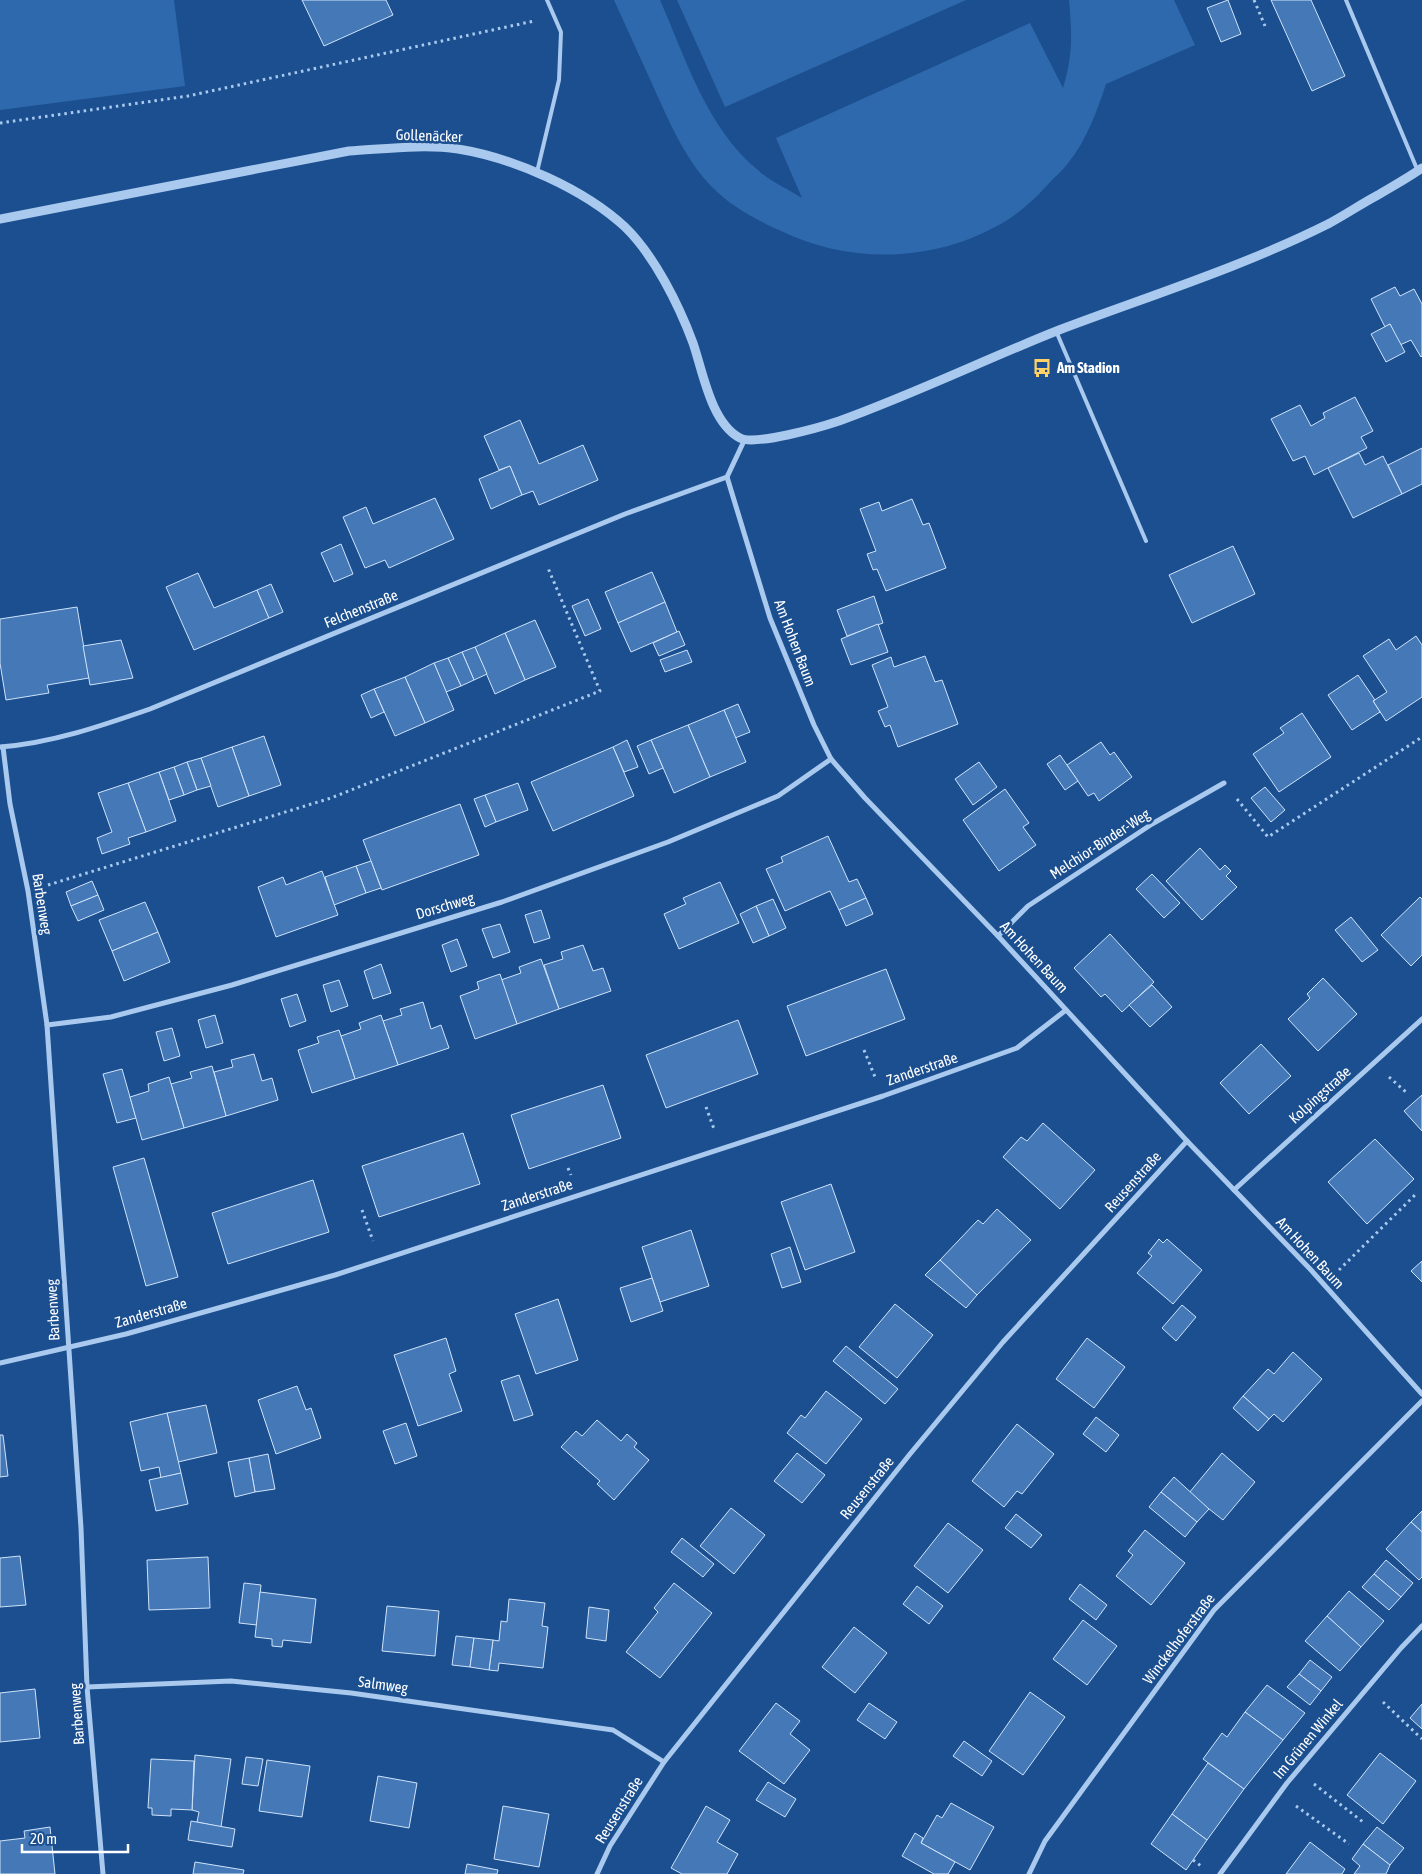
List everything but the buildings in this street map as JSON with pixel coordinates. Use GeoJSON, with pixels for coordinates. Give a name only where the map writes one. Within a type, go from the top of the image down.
{"type":"FeatureCollection","features":[{"type":"Feature","properties":{"kind":"street","name":"Gollenäcker"},"geometry":{"type":"LineString","coordinates":[[0,219],[349,151],[405,147],[456,149],[497,158],[537,172],[595,203],[626,229],[648,256],[672,296],[691,339],[718,415],[727,430],[744,441]]}},
{"type":"Feature","properties":{"kind":"street"},"geometry":{"type":"LineString","coordinates":[[726,477],[744,441],[796,434],[839,421],[1056,331],[1227,268],[1329,223],[1421,172]]}},
{"type":"Feature","properties":{"kind":"street","name":"Felchenstraße"},"geometry":{"type":"LineString","coordinates":[[2,747],[38,742],[82,732],[150,709],[625,514],[726,477]]}},
{"type":"Feature","properties":{"kind":"street","name":"Am Hohen Baum"},"geometry":{"type":"LineString","coordinates":[[726,477],[770,618],[814,725],[832,759],[865,798],[998,936],[1187,1141],[1324,1285],[1422,1394]]}},
{"type":"Feature","properties":{"kind":"street","name":"Barbenweg"},"geometry":{"type":"LineString","coordinates":[[2,747],[10,804],[28,892],[47,1024],[80,1521],[88,1687],[102,1874]]}},
{"type":"Feature","properties":{"kind":"street","name":"Dorschweg"},"geometry":{"type":"LineString","coordinates":[[47,1024],[111,1017],[232,985],[502,902],[668,842],[778,796],[832,759]]}},
{"type":"Feature","properties":{"kind":"street","name":"Melchior-Binder-Weg"},"geometry":{"type":"LineString","coordinates":[[998,936],[1028,906],[1152,824],[1224,784]]}},
{"type":"Feature","properties":{"kind":"street","name":"Zanderstraße"},"geometry":{"type":"LineString","coordinates":[[0,1363],[126,1334],[335,1275],[883,1096],[1017,1048],[1066,1010]]}},
{"type":"Feature","properties":{"kind":"street","name":"Kolpingstraße"},"geometry":{"type":"LineString","coordinates":[[1234,1190],[1422,1019]]}},
{"type":"Feature","properties":{"kind":"street","name":"Reusenstraße"},"geometry":{"type":"LineString","coordinates":[[596,1874],[610,1846],[664,1762],[910,1454],[1002,1342],[1187,1141]]}},
{"type":"Feature","properties":{"kind":"street","name":"Winckelhoferstraße"},"geometry":{"type":"LineString","coordinates":[[1029,1874],[1045,1840],[1214,1610],[1422,1401]]}},
{"type":"Feature","properties":{"kind":"street","name":"Im Grünen Winkel"},"geometry":{"type":"LineString","coordinates":[[1220,1874],[1298,1771],[1422,1626]]}},
{"type":"Feature","properties":{"kind":"street","name":"Salmweg"},"geometry":{"type":"LineString","coordinates":[[88,1687],[231,1681],[351,1693],[613,1730],[664,1762]]}},
{"type":"Feature","properties":{"kind":"lane"},"geometry":{"type":"LineString","coordinates":[[537,172],[559,80],[561,32],[547,0]]}},
{"type":"Feature","properties":{"kind":"lane"},"geometry":{"type":"LineString","coordinates":[[1346,0],[1421,172]]}},
{"type":"Feature","properties":{"kind":"lane"},"geometry":{"type":"LineString","coordinates":[[1056,331],[1146,541]]}},
{"type":"Feature","properties":{"kind":"path"},"geometry":{"type":"LineString","coordinates":[[1254,0],[1265,26]]}},
{"type":"Feature","properties":{"kind":"path"},"geometry":{"type":"LineString","coordinates":[[0,123],[188,96],[555,17]]}},
{"type":"Feature","properties":{"kind":"path"},"geometry":{"type":"LineString","coordinates":[[28,892],[331,798],[600,691],[540,549]]}},
{"type":"Feature","properties":{"kind":"path"},"geometry":{"type":"LineString","coordinates":[[1224,784],[1268,837],[1422,737]]}},
{"type":"Feature","properties":{"kind":"path"},"geometry":{"type":"LineString","coordinates":[[864,1050],[883,1096]]}},
{"type":"Feature","properties":{"kind":"path"},"geometry":{"type":"LineString","coordinates":[[1324,1285],[1416,1194]]}},
{"type":"Feature","properties":{"kind":"path"},"geometry":{"type":"LineString","coordinates":[[362,1210],[379,1261]]}},
{"type":"Feature","properties":{"kind":"path"},"geometry":{"type":"LineString","coordinates":[[1368,1688],[1422,1739]]}},
{"type":"Feature","properties":{"kind":"path"},"geometry":{"type":"LineString","coordinates":[[1298,1771],[1363,1822]]}},
{"type":"Feature","properties":{"kind":"path"},"geometry":{"type":"LineString","coordinates":[[1280,1794],[1349,1844]]}},
{"type":"Feature","properties":{"kind":"shaded area"},"geometry":{"type":"Polygon","coordinates":[[[0,0],[174,0],[185,86],[0,110],[0,0]]]}},
{"type":"Feature","properties":{"kind":"shaded area"},"geometry":{"type":"Polygon","coordinates":[[[614,0],[660,0],[700,92],[725,135],[741,154],[764,175],[802,198],[776,138],[1030,23],[1063,88],[1069,65],[1071,44],[1069,0],[1174,0],[1195,45],[1106,84],[1091,125],[1065,167],[1036,197],[1009,219],[983,233],[955,244],[926,251],[867,254],[837,250],[781,231],[744,212],[712,187],[693,164],[678,139],[614,0]]]}},
{"type":"Feature","properties":{"kind":"shaded area"},"geometry":{"type":"Polygon","coordinates":[[[677,0],[966,0],[725,107],[677,0]]]}},
{"type":"Feature","properties":{"kind":"place","name":"Am Stadion"},"geometry":{"type":"Point","coordinates":[1042,368]}}]}
